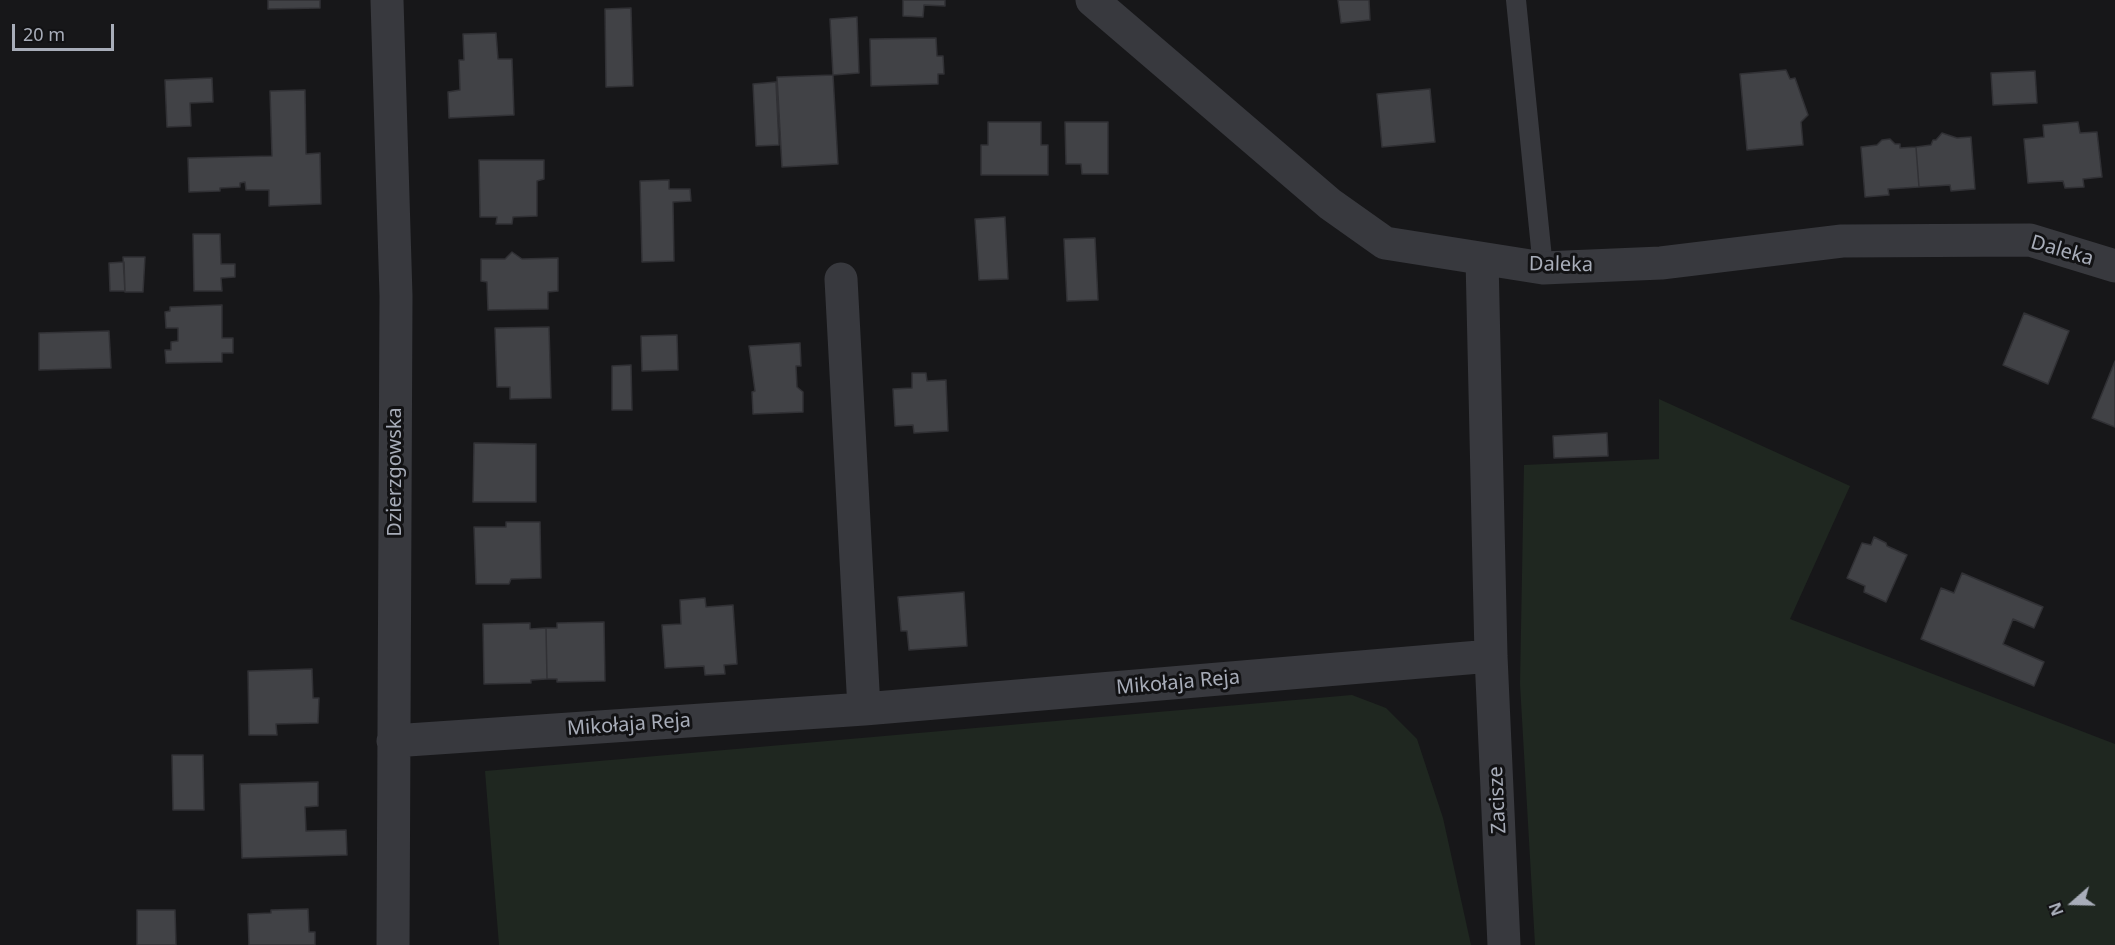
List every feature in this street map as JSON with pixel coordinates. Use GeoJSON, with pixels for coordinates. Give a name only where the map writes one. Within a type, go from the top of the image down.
{"type":"FeatureCollection","features":[{"type":"Feature","properties":{"kind":"street","name":"Dzierzgowska"},"geometry":{"type":"LineString","coordinates":[[387,0],[396,296],[393,945]]}},
{"type":"Feature","properties":{"kind":"street","name":"Daleka"},"geometry":{"type":"LineString","coordinates":[[1092,0],[1330,204],[1385,243],[1543,268],[1661,263],[1842,241],[2030,240],[2115,266]]}},
{"type":"Feature","properties":{"kind":"street","name":"Zacisze"},"geometry":{"type":"LineString","coordinates":[[1482,259],[1491,656],[1504,945]]}},
{"type":"Feature","properties":{"kind":"street"},"geometry":{"type":"LineString","coordinates":[[841,279],[864,709]]}},
{"type":"Feature","properties":{"kind":"street","name":"Mikołaja Reja"},"geometry":{"type":"LineString","coordinates":[[393,741],[864,709],[1491,656]]}},
{"type":"Feature","properties":{"kind":"lane"},"geometry":{"type":"LineString","coordinates":[[1516,0],[1543,268]]}},
{"type":"Feature","properties":{"kind":"shaded area"},"geometry":{"type":"Polygon","coordinates":[[[1659,399],[1850,486],[1790,619],[2115,744],[2115,945],[1535,945],[1520,684],[1524,465],[1659,459],[1659,399]]]}},
{"type":"Feature","properties":{"kind":"shaded area"},"geometry":{"type":"Polygon","coordinates":[[[1352,695],[1386,708],[1417,739],[1443,818],[1471,945],[499,945],[485,771],[1352,695]]]}},
{"type":"Feature","properties":{"kind":"building"},"geometry":{"type":"Polygon","coordinates":[[[268,0],[320,0],[320,8],[268,9],[268,0]]]}},
{"type":"Feature","properties":{"kind":"building"},"geometry":{"type":"Polygon","coordinates":[[[903,0],[945,0],[945,6],[924,5],[923,17],[903,16],[903,0]]]}},
{"type":"Feature","properties":{"kind":"building"},"geometry":{"type":"Polygon","coordinates":[[[1338,0],[1369,0],[1370,20],[1341,23],[1338,0]]]}},
{"type":"Feature","properties":{"kind":"building"},"geometry":{"type":"Polygon","coordinates":[[[631,8],[633,86],[606,87],[605,9],[631,8]]]}},
{"type":"Feature","properties":{"kind":"building"},"geometry":{"type":"Polygon","coordinates":[[[857,17],[859,73],[833,75],[830,19],[857,17]]]}},
{"type":"Feature","properties":{"kind":"building"},"geometry":{"type":"Polygon","coordinates":[[[496,33],[498,59],[512,59],[514,115],[449,118],[448,92],[460,90],[459,60],[464,60],[463,34],[496,33]]]}},
{"type":"Feature","properties":{"kind":"building"},"geometry":{"type":"Polygon","coordinates":[[[936,38],[937,56],[943,56],[944,74],[938,74],[938,84],[871,86],[870,39],[936,38]]]}},
{"type":"Feature","properties":{"kind":"building"},"geometry":{"type":"Polygon","coordinates":[[[1786,70],[1790,79],[1795,78],[1808,115],[1801,122],[1803,145],[1747,150],[1740,74],[1786,70]]]}},
{"type":"Feature","properties":{"kind":"building"},"geometry":{"type":"Polygon","coordinates":[[[2035,71],[2037,103],[1993,105],[1991,73],[2035,71]]]}},
{"type":"Feature","properties":{"kind":"building"},"geometry":{"type":"Polygon","coordinates":[[[833,75],[838,164],[782,167],[777,77],[833,75]]]}},
{"type":"Feature","properties":{"kind":"building"},"geometry":{"type":"Polygon","coordinates":[[[212,78],[213,102],[190,103],[191,126],[167,127],[165,80],[212,78]]]}},
{"type":"Feature","properties":{"kind":"building"},"geometry":{"type":"Polygon","coordinates":[[[776,82],[779,145],[756,146],[753,84],[776,82]]]}},
{"type":"Feature","properties":{"kind":"building"},"geometry":{"type":"Polygon","coordinates":[[[1430,89],[1435,142],[1382,147],[1377,94],[1430,89]]]}},
{"type":"Feature","properties":{"kind":"building"},"geometry":{"type":"Polygon","coordinates":[[[305,90],[306,154],[320,153],[321,204],[269,206],[269,190],[246,190],[245,182],[240,183],[240,187],[220,188],[220,191],[189,192],[188,158],[272,156],[270,91],[305,90]]]}},
{"type":"Feature","properties":{"kind":"building"},"geometry":{"type":"Polygon","coordinates":[[[988,122],[1041,122],[1041,145],[1048,145],[1048,175],[981,175],[981,145],[988,145],[988,122]]]}},
{"type":"Feature","properties":{"kind":"building"},"geometry":{"type":"Polygon","coordinates":[[[1065,122],[1108,122],[1108,174],[1082,174],[1081,164],[1066,164],[1065,122]]]}},
{"type":"Feature","properties":{"kind":"building"},"geometry":{"type":"Polygon","coordinates":[[[2078,122],[2080,133],[2097,132],[2102,177],[2083,179],[2084,187],[2065,188],[2063,181],[2028,183],[2024,139],[2044,137],[2043,125],[2078,122]]]}},
{"type":"Feature","properties":{"kind":"building"},"geometry":{"type":"Polygon","coordinates":[[[1942,133],[1957,138],[1971,137],[1975,189],[1951,191],[1950,185],[1919,187],[1916,147],[1931,145],[1933,140],[1936,140],[1942,133]]]}},
{"type":"Feature","properties":{"kind":"building"},"geometry":{"type":"Polygon","coordinates":[[[1890,139],[1895,144],[1900,144],[1900,148],[1916,147],[1919,187],[1888,189],[1889,195],[1865,197],[1861,147],[1877,145],[1882,140],[1890,139]]]}},
{"type":"Feature","properties":{"kind":"building"},"geometry":{"type":"Polygon","coordinates":[[[479,160],[544,160],[544,179],[537,181],[537,216],[513,217],[512,224],[496,224],[497,217],[480,217],[479,160]]]}},
{"type":"Feature","properties":{"kind":"building"},"geometry":{"type":"Polygon","coordinates":[[[669,180],[669,189],[690,189],[691,201],[673,202],[674,261],[642,262],[640,181],[669,180]]]}},
{"type":"Feature","properties":{"kind":"building"},"geometry":{"type":"Polygon","coordinates":[[[1005,217],[1008,279],[979,280],[975,219],[1005,217]]]}},
{"type":"Feature","properties":{"kind":"building"},"geometry":{"type":"Polygon","coordinates":[[[193,234],[220,234],[221,264],[235,264],[235,277],[221,278],[222,291],[194,291],[193,234]]]}},
{"type":"Feature","properties":{"kind":"building"},"geometry":{"type":"Polygon","coordinates":[[[1095,238],[1098,300],[1067,301],[1064,239],[1095,238]]]}},
{"type":"Feature","properties":{"kind":"building"},"geometry":{"type":"Polygon","coordinates":[[[512,252],[522,259],[558,258],[558,291],[548,292],[548,309],[488,310],[487,282],[481,281],[481,259],[505,259],[512,252]]]}},
{"type":"Feature","properties":{"kind":"building"},"geometry":{"type":"Polygon","coordinates":[[[123,257],[145,257],[143,292],[125,292],[123,257]]]}},
{"type":"Feature","properties":{"kind":"building"},"geometry":{"type":"Polygon","coordinates":[[[124,262],[125,291],[110,291],[109,263],[124,262]]]}},
{"type":"Feature","properties":{"kind":"building"},"geometry":{"type":"Polygon","coordinates":[[[222,305],[222,338],[233,338],[233,353],[222,353],[222,362],[166,363],[165,350],[171,350],[171,342],[178,341],[178,328],[166,328],[165,312],[170,311],[170,307],[222,305]]]}},
{"type":"Feature","properties":{"kind":"building"},"geometry":{"type":"Polygon","coordinates":[[[2024,313],[2069,331],[2048,384],[2003,365],[2024,313]]]}},
{"type":"Feature","properties":{"kind":"building"},"geometry":{"type":"Polygon","coordinates":[[[549,327],[551,398],[510,399],[510,387],[497,387],[495,328],[549,327]]]}},
{"type":"Feature","properties":{"kind":"building"},"geometry":{"type":"Polygon","coordinates":[[[109,331],[111,368],[39,370],[39,333],[109,331]]]}},
{"type":"Feature","properties":{"kind":"building"},"geometry":{"type":"Polygon","coordinates":[[[677,335],[678,370],[642,371],[641,336],[677,335]]]}},
{"type":"Feature","properties":{"kind":"building"},"geometry":{"type":"Polygon","coordinates":[[[800,343],[801,366],[796,366],[797,387],[803,392],[803,412],[753,414],[752,392],[755,391],[749,346],[800,343]]]}},
{"type":"Feature","properties":{"kind":"building"},"geometry":{"type":"Polygon","coordinates":[[[2115,361],[2115,427],[2092,418],[2115,361]]]}},
{"type":"Feature","properties":{"kind":"building"},"geometry":{"type":"Polygon","coordinates":[[[631,365],[632,410],[612,410],[612,366],[631,365]]]}},
{"type":"Feature","properties":{"kind":"building"},"geometry":{"type":"Polygon","coordinates":[[[912,373],[926,373],[927,381],[946,380],[948,431],[914,433],[913,425],[895,426],[893,389],[912,388],[912,373]]]}},
{"type":"Feature","properties":{"kind":"building"},"geometry":{"type":"Polygon","coordinates":[[[1607,433],[1608,456],[1554,458],[1553,436],[1607,433]]]}},
{"type":"Feature","properties":{"kind":"building"},"geometry":{"type":"Polygon","coordinates":[[[474,443],[536,444],[536,502],[473,502],[474,443]]]}},
{"type":"Feature","properties":{"kind":"building"},"geometry":{"type":"Polygon","coordinates":[[[506,522],[540,522],[541,578],[511,579],[509,584],[476,584],[474,527],[506,527],[506,522]]]}},
{"type":"Feature","properties":{"kind":"building"},"geometry":{"type":"Polygon","coordinates":[[[1874,537],[1907,555],[1886,602],[1864,592],[1865,586],[1847,578],[1862,543],[1871,545],[1874,537]]]}},
{"type":"Feature","properties":{"kind":"building"},"geometry":{"type":"Polygon","coordinates":[[[1962,573],[2043,607],[2034,628],[2013,619],[2003,644],[2044,662],[2034,686],[1921,639],[1941,588],[1954,593],[1962,573]]]}},
{"type":"Feature","properties":{"kind":"building"},"geometry":{"type":"Polygon","coordinates":[[[964,592],[967,646],[909,650],[907,631],[901,631],[898,597],[964,592]]]}},
{"type":"Feature","properties":{"kind":"building"},"geometry":{"type":"Polygon","coordinates":[[[705,598],[706,607],[733,605],[737,664],[724,665],[725,674],[705,675],[704,666],[665,668],[662,625],[681,624],[680,600],[705,598]]]}},
{"type":"Feature","properties":{"kind":"building"},"geometry":{"type":"Polygon","coordinates":[[[604,622],[605,681],[557,682],[557,679],[547,679],[546,628],[557,628],[557,623],[604,622]]]}},
{"type":"Feature","properties":{"kind":"building"},"geometry":{"type":"Polygon","coordinates":[[[530,623],[530,629],[546,628],[547,679],[531,680],[531,683],[484,684],[483,624],[530,623]]]}},
{"type":"Feature","properties":{"kind":"building"},"geometry":{"type":"Polygon","coordinates":[[[312,669],[313,698],[319,698],[318,723],[276,724],[277,735],[249,735],[248,671],[312,669]]]}},
{"type":"Feature","properties":{"kind":"building"},"geometry":{"type":"Polygon","coordinates":[[[172,755],[203,755],[204,810],[173,810],[172,755]]]}},
{"type":"Feature","properties":{"kind":"building"},"geometry":{"type":"Polygon","coordinates":[[[318,782],[318,806],[305,807],[306,831],[346,830],[347,855],[242,858],[240,784],[318,782]]]}},
{"type":"Feature","properties":{"kind":"building"},"geometry":{"type":"Polygon","coordinates":[[[308,909],[309,932],[315,932],[315,945],[249,945],[248,914],[271,913],[271,910],[308,909]]]}},
{"type":"Feature","properties":{"kind":"building"},"geometry":{"type":"Polygon","coordinates":[[[137,910],[175,910],[176,945],[137,945],[137,910]]]}}]}
